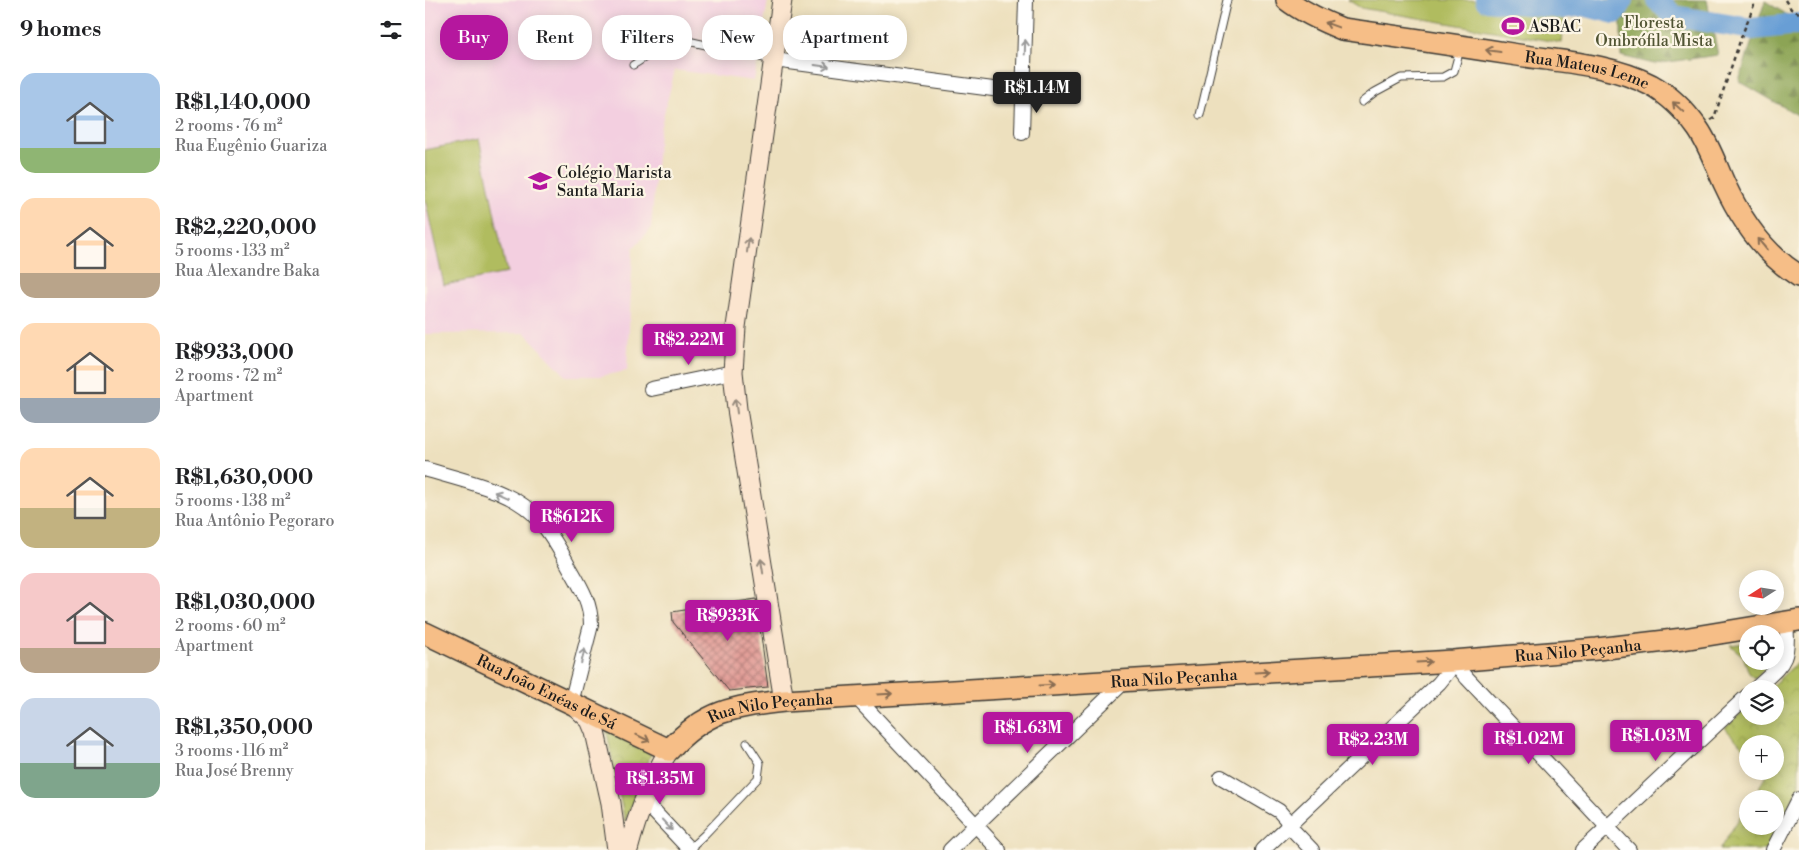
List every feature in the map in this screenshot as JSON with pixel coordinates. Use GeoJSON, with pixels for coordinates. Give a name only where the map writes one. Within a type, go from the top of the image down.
{"type":"FeatureCollection","features":[{"type":"Feature","properties":{"kind":"main road"},"geometry":{"type":"LineString","coordinates":[[782,0],[736,327],[733,372],[737,409],[784,701]]}},
{"type":"Feature","properties":{"kind":"main road","name":"Rua Mateus Leme"},"geometry":{"type":"LineString","coordinates":[[1287,0],[1319,20],[1342,29],[1608,69],[1652,86],[1677,105],[1699,130],[1738,212],[1751,232],[1770,254],[1799,276]]}},
{"type":"Feature","properties":{"kind":"main road","name":"Rua Nilo Peçanha"},"geometry":{"type":"LineString","coordinates":[[628,850],[654,776],[669,750],[697,724],[735,708],[784,701],[855,696],[1453,660],[1638,646],[1793,621]]}},
{"type":"Feature","properties":{"kind":"main road","name":"Rua João Enéas de Sá"},"geometry":{"type":"LineString","coordinates":[[425,634],[669,750]]}},
{"type":"Feature","properties":{"kind":"main road"},"geometry":{"type":"LineString","coordinates":[[571,704],[590,720],[595,732],[611,803],[617,850]]}},
{"type":"Feature","properties":{"kind":"street"},"geometry":{"type":"LineString","coordinates":[[1022,133],[1026,0]]}},
{"type":"Feature","properties":{"kind":"street"},"geometry":{"type":"LineString","coordinates":[[774,60],[1023,93]]}},
{"type":"Feature","properties":{"kind":"street"},"geometry":{"type":"LineString","coordinates":[[651,389],[733,372]]}},
{"type":"Feature","properties":{"kind":"street"},"geometry":{"type":"LineString","coordinates":[[425,469],[485,488],[519,503],[539,518],[553,538],[584,593],[591,612],[591,624],[571,704]]}},
{"type":"Feature","properties":{"kind":"street"},"geometry":{"type":"LineString","coordinates":[[1764,680],[1786,657],[1793,621]]}},
{"type":"Feature","properties":{"kind":"street"},"geometry":{"type":"LineString","coordinates":[[1263,850],[1439,683],[1448,672],[1453,660],[1467,678],[1629,850]]}},
{"type":"Feature","properties":{"kind":"street"},"geometry":{"type":"LineString","coordinates":[[950,850],[1127,680]]}},
{"type":"Feature","properties":{"kind":"street"},"geometry":{"type":"LineString","coordinates":[[855,696],[999,850]]}},
{"type":"Feature","properties":{"kind":"street"},"geometry":{"type":"LineString","coordinates":[[1583,850],[1739,703]]}},
{"type":"Feature","properties":{"kind":"street"},"geometry":{"type":"LineString","coordinates":[[1221,777],[1279,811],[1289,826],[1312,850]]}},
{"type":"Feature","properties":{"kind":"street"},"geometry":{"type":"LineString","coordinates":[[1773,850],[1799,799]]}},
{"type":"Feature","properties":{"kind":"street"},"geometry":{"type":"LineString","coordinates":[[644,801],[689,849]]}},
{"type":"Feature","properties":{"kind":"lane"},"geometry":{"type":"LineString","coordinates":[[1200,115],[1227,0]]}},
{"type":"Feature","properties":{"kind":"lane"},"geometry":{"type":"LineString","coordinates":[[633,66],[667,44],[677,41],[688,41],[774,60]]}},
{"type":"Feature","properties":{"kind":"lane"},"geometry":{"type":"LineString","coordinates":[[1362,102],[1375,92],[1401,78],[1443,77],[1454,71],[1460,46]]}},
{"type":"Feature","properties":{"kind":"lane"},"geometry":{"type":"LineString","coordinates":[[689,849],[758,778],[760,764],[747,743]]}},
{"type":"Feature","properties":{"kind":"path"},"geometry":{"type":"LineString","coordinates":[[1710,121],[1714,118],[1747,20],[1756,0]]}},
{"type":"Feature","properties":{"kind":"path"},"geometry":{"type":"LineString","coordinates":[[1785,0],[1791,9],[1799,13]]}},
{"type":"Feature","properties":{"kind":"shaded area","name":"Colégio Marista Santa Maria"},"geometry":{"type":"Polygon","coordinates":[[[425,0],[768,0],[765,15],[702,15],[702,60],[758,60],[754,81],[675,70],[659,133],[651,229],[633,248],[627,371],[601,376],[566,376],[525,333],[425,334],[425,0]]]}},
{"type":"Feature","properties":{"kind":"green space","name":"ASBAC"},"geometry":{"type":"Polygon","coordinates":[[[1348,0],[1566,0],[1562,43],[1361,8],[1348,0]]]}},
{"type":"Feature","properties":{"kind":"green space","name":"Floresta Ombrófila Mista"},"geometry":{"type":"Polygon","coordinates":[[[1573,0],[1707,0],[1718,55],[1654,64],[1621,56],[1621,21],[1570,11],[1573,0]]]}},
{"type":"Feature","properties":{"kind":"green space","name":"Floresta Ombrófila Mista"},"geometry":{"type":"Polygon","coordinates":[[[1765,1],[1791,17],[1799,19],[1799,116],[1739,81],[1765,1]]]}},
{"type":"Feature","properties":{"kind":"green space"},"geometry":{"type":"Polygon","coordinates":[[[479,139],[507,273],[444,285],[425,199],[425,150],[479,139]]]}},
{"type":"Feature","properties":{"kind":"green space"},"geometry":{"type":"Polygon","coordinates":[[[1739,644],[1739,653],[1730,645],[1739,644]]]}},
{"type":"Feature","properties":{"kind":"green space"},"geometry":{"type":"Polygon","coordinates":[[[1799,661],[1799,787],[1784,816],[1784,790],[1757,790],[1763,780],[1784,780],[1784,735],[1739,735],[1739,743],[1725,728],[1739,715],[1739,725],[1784,725],[1784,680],[1778,680],[1799,661]]]}},
{"type":"Feature","properties":{"kind":"green space"},"geometry":{"type":"Polygon","coordinates":[[[1748,670],[1763,670],[1755,678],[1748,670]]]}},
{"type":"Feature","properties":{"kind":"green space"},"geometry":{"type":"Polygon","coordinates":[[[606,728],[651,754],[625,822],[606,728]]]}},
{"type":"Feature","properties":{"kind":"green space"},"geometry":{"type":"Polygon","coordinates":[[[1739,819],[1739,835],[1774,835],[1766,850],[1719,850],[1739,819]]]}},
{"type":"Feature","properties":{"kind":"building"},"geometry":{"type":"Polygon","coordinates":[[[756,599],[768,687],[729,691],[673,622],[672,612],[756,599]]]}},
{"type":"Feature","properties":{"kind":"waterway"},"geometry":{"type":"LineString","coordinates":[[1486,0],[1562,8],[1583,5],[1615,13],[1623,0]]}},
{"type":"Feature","properties":{"kind":"waterway"},"geometry":{"type":"LineString","coordinates":[[1657,0],[1674,16],[1752,29],[1799,24]]}},
{"type":"Feature","properties":{"kind":"place","name":"ASBAC"},"geometry":{"type":"Point","coordinates":[1513,26]}},
{"type":"Feature","properties":{"kind":"place","name":"Colégio Marista Santa Maria"},"geometry":{"type":"Point","coordinates":[540,181]}}]}
